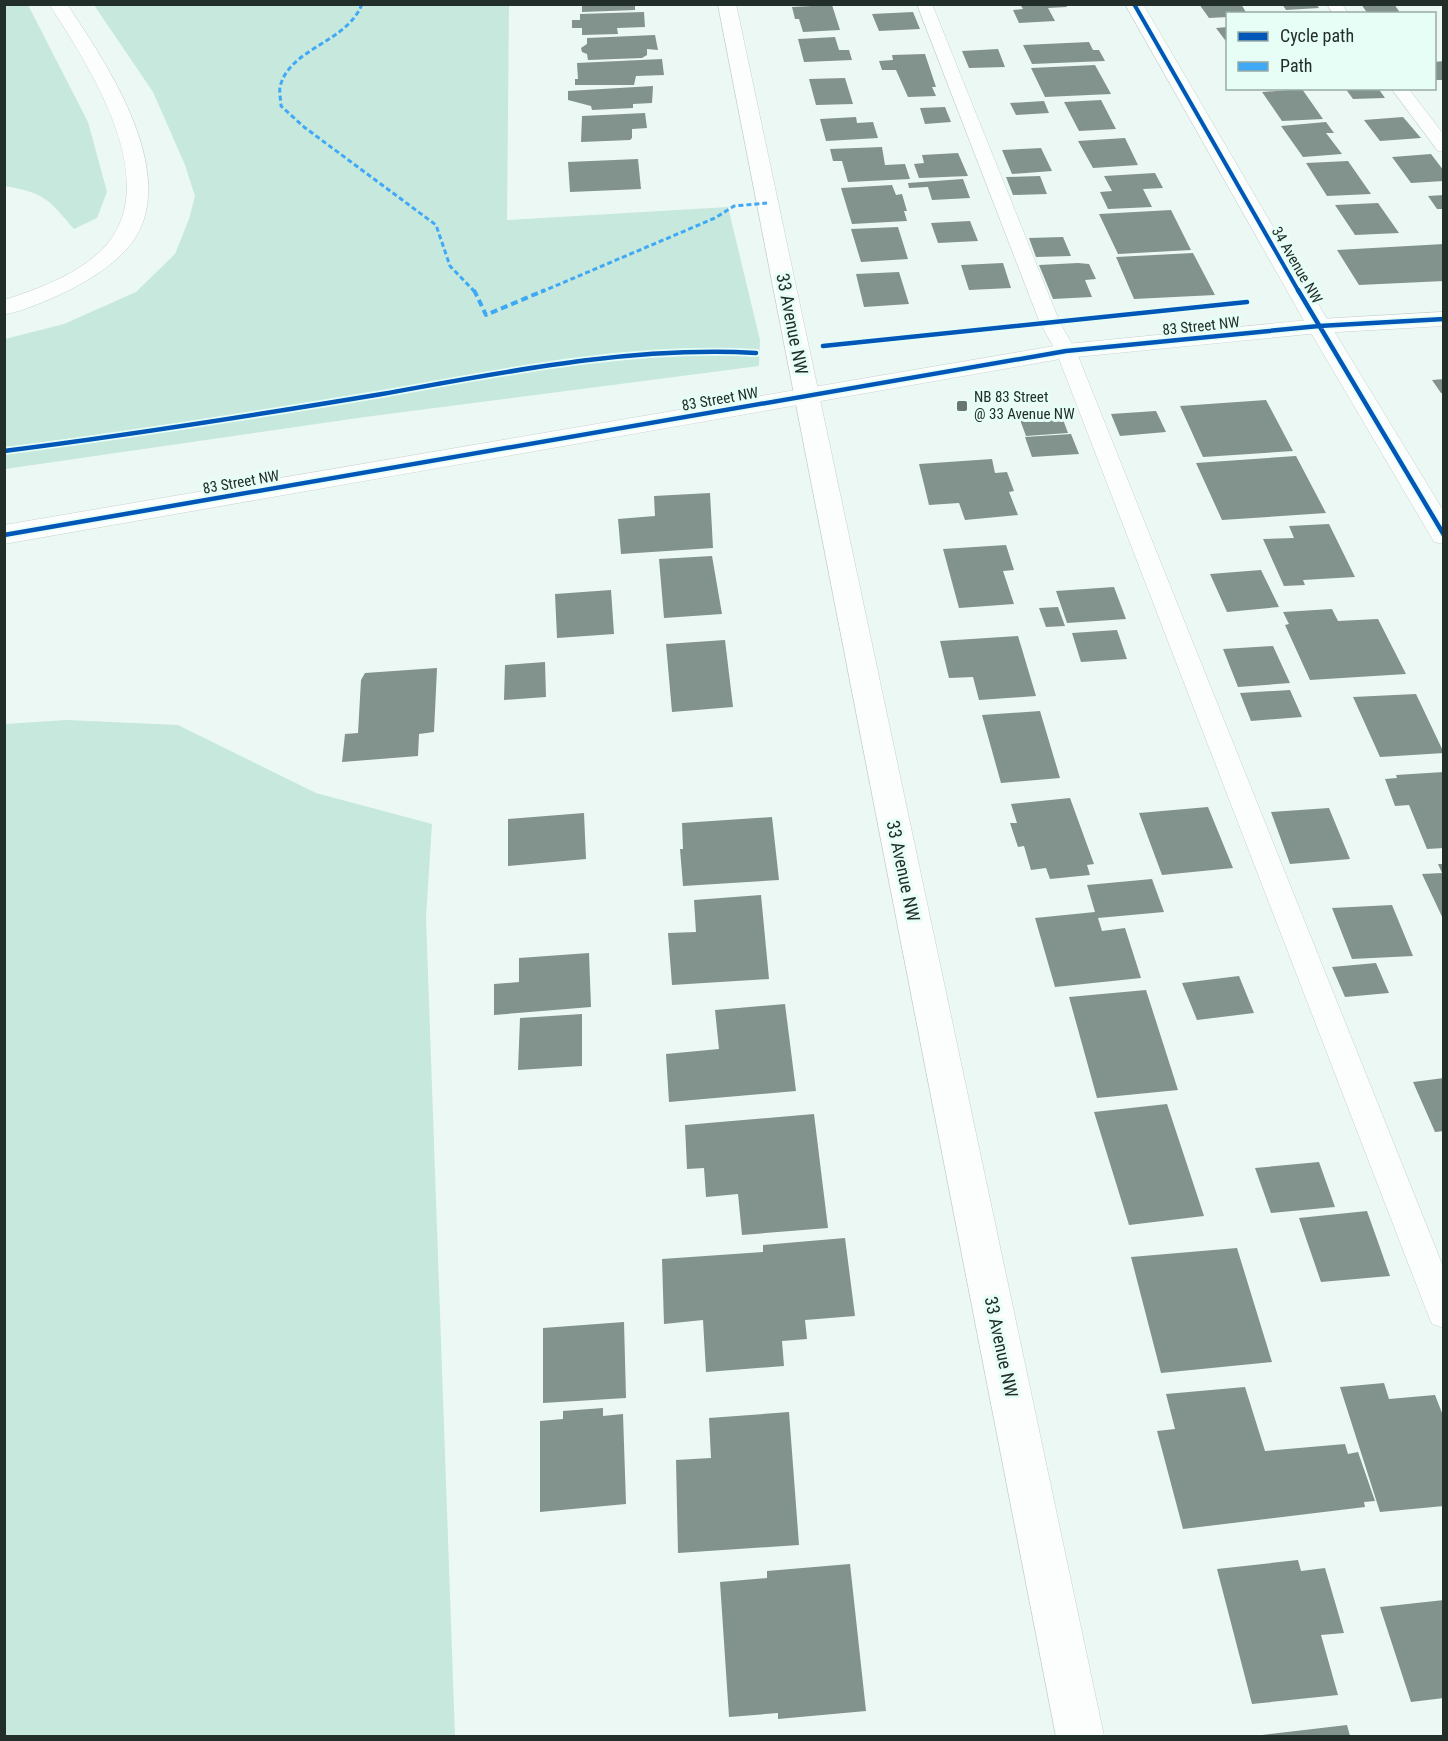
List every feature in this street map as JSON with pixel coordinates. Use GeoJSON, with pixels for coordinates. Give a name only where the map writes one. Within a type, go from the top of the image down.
{"type":"FeatureCollection","features":[{"type":"Feature","properties":{"kind":"street"},"geometry":{"type":"LineString","coordinates":[[4,308],[84,272],[117,247],[132,219],[137,195],[133,152],[115,98],[89,51],[58,4]]}},
{"type":"Feature","properties":{"kind":"street","name":"33 Avenue NW"},"geometry":{"type":"LineString","coordinates":[[727,4],[1080,1737]]}},
{"type":"Feature","properties":{"kind":"street","name":"34 Avenue NW"},"geometry":{"type":"LineString","coordinates":[[1134,4],[1319,326],[1443,535]]}},
{"type":"Feature","properties":{"kind":"street","name":"83 Street NW"},"geometry":{"type":"LineString","coordinates":[[4,535],[1066,351],[1319,326],[1443,319]]}},
{"type":"Feature","properties":{"kind":"lane"},"geometry":{"type":"LineString","coordinates":[[924,4],[1050,323],[1066,351],[1443,1312]]}},
{"type":"Feature","properties":{"kind":"lane"},"geometry":{"type":"LineString","coordinates":[[1400,90],[1443,147]]}},
{"type":"Feature","properties":{"kind":"green space"},"geometry":{"type":"Polygon","coordinates":[[[4,5],[28,5],[88,122],[107,192],[97,218],[74,229],[45,199],[29,191],[5,186],[4,5]]]}},
{"type":"Feature","properties":{"kind":"green space"},"geometry":{"type":"Polygon","coordinates":[[[94,5],[509,5],[507,220],[728,207],[760,340],[759,366],[365,417],[5,469],[5,339],[64,324],[136,292],[175,254],[189,219],[195,196],[185,165],[153,92],[94,5]]]}},
{"type":"Feature","properties":{"kind":"green space"},"geometry":{"type":"Polygon","coordinates":[[[67,720],[178,725],[316,793],[432,824],[426,918],[455,1736],[5,1736],[5,724],[67,720]]]}},
{"type":"Feature","properties":{"kind":"building"},"geometry":{"type":"Polygon","coordinates":[[[582,4],[635,4],[635,10],[582,12],[582,4]]]}},
{"type":"Feature","properties":{"kind":"building"},"geometry":{"type":"Polygon","coordinates":[[[1020,4],[1065,4],[1067,7],[1048,8],[1055,21],[1019,23],[1013,10],[1023,9],[1020,4]]]}},
{"type":"Feature","properties":{"kind":"building"},"geometry":{"type":"Polygon","coordinates":[[[1199,4],[1241,4],[1246,12],[1226,12],[1226,17],[1209,18],[1199,4]]]}},
{"type":"Feature","properties":{"kind":"building"},"geometry":{"type":"Polygon","coordinates":[[[1282,4],[1316,4],[1319,8],[1286,10],[1282,4]]]}},
{"type":"Feature","properties":{"kind":"building"},"geometry":{"type":"Polygon","coordinates":[[[1361,4],[1394,4],[1400,12],[1367,12],[1361,4]]]}},
{"type":"Feature","properties":{"kind":"building"},"geometry":{"type":"Polygon","coordinates":[[[832,5],[840,30],[803,32],[799,19],[795,19],[792,7],[832,5]]]}},
{"type":"Feature","properties":{"kind":"building"},"geometry":{"type":"Polygon","coordinates":[[[644,12],[645,27],[617,28],[618,34],[582,35],[582,28],[572,28],[572,20],[580,20],[580,14],[644,12]]]}},
{"type":"Feature","properties":{"kind":"building"},"geometry":{"type":"Polygon","coordinates":[[[913,12],[920,29],[879,31],[872,14],[913,12]]]}},
{"type":"Feature","properties":{"kind":"building"},"geometry":{"type":"Polygon","coordinates":[[[1226,27],[1226,41],[1216,28],[1226,27]]]}},
{"type":"Feature","properties":{"kind":"building"},"geometry":{"type":"Polygon","coordinates":[[[655,35],[658,50],[647,49],[647,55],[642,58],[588,60],[587,54],[582,52],[581,48],[587,44],[587,38],[655,35]]]}},
{"type":"Feature","properties":{"kind":"building"},"geometry":{"type":"Polygon","coordinates":[[[835,37],[839,50],[849,50],[852,60],[804,62],[798,39],[835,37]]]}},
{"type":"Feature","properties":{"kind":"building"},"geometry":{"type":"Polygon","coordinates":[[[1089,42],[1093,50],[1099,50],[1105,61],[1032,64],[1023,45],[1089,42]]]}},
{"type":"Feature","properties":{"kind":"building"},"geometry":{"type":"Polygon","coordinates":[[[998,49],[1005,67],[969,68],[962,51],[998,49]]]}},
{"type":"Feature","properties":{"kind":"building"},"geometry":{"type":"Polygon","coordinates":[[[925,54],[936,87],[932,87],[936,96],[908,97],[896,70],[882,70],[879,61],[893,60],[892,55],[925,54]]]}},
{"type":"Feature","properties":{"kind":"building"},"geometry":{"type":"Polygon","coordinates":[[[662,59],[664,75],[636,76],[634,85],[575,85],[575,79],[578,79],[577,63],[662,59]]]}},
{"type":"Feature","properties":{"kind":"building"},"geometry":{"type":"Polygon","coordinates":[[[1444,61],[1444,80],[1436,80],[1436,62],[1444,61]]]}},
{"type":"Feature","properties":{"kind":"building"},"geometry":{"type":"Polygon","coordinates":[[[1095,65],[1111,94],[1045,97],[1031,68],[1095,65]]]}},
{"type":"Feature","properties":{"kind":"building"},"geometry":{"type":"Polygon","coordinates":[[[845,78],[853,104],[816,105],[809,79],[845,78]]]}},
{"type":"Feature","properties":{"kind":"building"},"geometry":{"type":"Polygon","coordinates":[[[653,86],[652,103],[633,104],[633,108],[592,110],[591,106],[568,100],[568,91],[653,86]]]}},
{"type":"Feature","properties":{"kind":"building"},"geometry":{"type":"Polygon","coordinates":[[[1303,90],[1323,119],[1282,121],[1262,92],[1303,90]]]}},
{"type":"Feature","properties":{"kind":"building"},"geometry":{"type":"Polygon","coordinates":[[[1346,90],[1379,90],[1385,98],[1353,99],[1346,90]]]}},
{"type":"Feature","properties":{"kind":"building"},"geometry":{"type":"Polygon","coordinates":[[[1101,100],[1116,129],[1079,131],[1064,102],[1101,100]]]}},
{"type":"Feature","properties":{"kind":"building"},"geometry":{"type":"Polygon","coordinates":[[[1044,101],[1049,113],[1016,115],[1010,103],[1044,101]]]}},
{"type":"Feature","properties":{"kind":"building"},"geometry":{"type":"Polygon","coordinates":[[[945,107],[951,122],[925,124],[920,108],[945,107]]]}},
{"type":"Feature","properties":{"kind":"building"},"geometry":{"type":"Polygon","coordinates":[[[645,113],[647,128],[632,129],[630,140],[581,142],[582,116],[645,113]]]}},
{"type":"Feature","properties":{"kind":"building"},"geometry":{"type":"Polygon","coordinates":[[[856,117],[857,123],[873,122],[878,138],[826,141],[820,119],[856,117]]]}},
{"type":"Feature","properties":{"kind":"building"},"geometry":{"type":"Polygon","coordinates":[[[1403,117],[1421,138],[1380,141],[1364,120],[1403,117]]]}},
{"type":"Feature","properties":{"kind":"building"},"geometry":{"type":"Polygon","coordinates":[[[1326,122],[1334,133],[1326,133],[1342,154],[1303,157],[1281,126],[1326,122]]]}},
{"type":"Feature","properties":{"kind":"building"},"geometry":{"type":"Polygon","coordinates":[[[1125,138],[1138,165],[1093,168],[1078,141],[1125,138]]]}},
{"type":"Feature","properties":{"kind":"building"},"geometry":{"type":"Polygon","coordinates":[[[882,147],[885,165],[905,164],[910,179],[848,182],[842,161],[833,161],[830,149],[882,147]]]}},
{"type":"Feature","properties":{"kind":"building"},"geometry":{"type":"Polygon","coordinates":[[[1041,148],[1052,171],[1012,174],[1002,150],[1041,148]]]}},
{"type":"Feature","properties":{"kind":"building"},"geometry":{"type":"Polygon","coordinates":[[[958,153],[968,176],[919,178],[914,164],[924,163],[922,155],[958,153]]]}},
{"type":"Feature","properties":{"kind":"building"},"geometry":{"type":"Polygon","coordinates":[[[1431,154],[1444,171],[1444,181],[1411,183],[1392,157],[1431,154]]]}},
{"type":"Feature","properties":{"kind":"building"},"geometry":{"type":"Polygon","coordinates":[[[638,159],[641,189],[570,192],[568,162],[638,159]]]}},
{"type":"Feature","properties":{"kind":"building"},"geometry":{"type":"Polygon","coordinates":[[[1348,161],[1371,194],[1327,196],[1306,163],[1348,161]]]}},
{"type":"Feature","properties":{"kind":"building"},"geometry":{"type":"Polygon","coordinates":[[[1155,173],[1163,188],[1143,189],[1152,207],[1108,209],[1100,192],[1112,191],[1104,176],[1155,173]]]}},
{"type":"Feature","properties":{"kind":"building"},"geometry":{"type":"Polygon","coordinates":[[[1040,176],[1047,194],[1013,195],[1006,177],[1040,176]]]}},
{"type":"Feature","properties":{"kind":"building"},"geometry":{"type":"Polygon","coordinates":[[[963,179],[970,198],[932,200],[928,187],[909,188],[908,183],[963,179]]]}},
{"type":"Feature","properties":{"kind":"building"},"geometry":{"type":"Polygon","coordinates":[[[892,185],[896,195],[902,194],[907,211],[904,211],[907,221],[852,224],[841,188],[892,185]]]}},
{"type":"Feature","properties":{"kind":"building"},"geometry":{"type":"Polygon","coordinates":[[[1444,195],[1444,209],[1437,209],[1428,196],[1444,195]]]}},
{"type":"Feature","properties":{"kind":"building"},"geometry":{"type":"Polygon","coordinates":[[[1378,203],[1399,233],[1355,235],[1335,205],[1378,203]]]}},
{"type":"Feature","properties":{"kind":"building"},"geometry":{"type":"Polygon","coordinates":[[[1171,210],[1191,250],[1118,254],[1099,214],[1171,210]]]}},
{"type":"Feature","properties":{"kind":"building"},"geometry":{"type":"Polygon","coordinates":[[[970,221],[978,241],[938,243],[931,223],[970,221]]]}},
{"type":"Feature","properties":{"kind":"building"},"geometry":{"type":"Polygon","coordinates":[[[898,227],[908,259],[861,262],[851,229],[898,227]]]}},
{"type":"Feature","properties":{"kind":"building"},"geometry":{"type":"Polygon","coordinates":[[[1063,237],[1071,256],[1036,257],[1029,238],[1063,237]]]}},
{"type":"Feature","properties":{"kind":"building"},"geometry":{"type":"Polygon","coordinates":[[[1444,244],[1444,281],[1359,285],[1337,250],[1444,244]]]}},
{"type":"Feature","properties":{"kind":"building"},"geometry":{"type":"Polygon","coordinates":[[[1193,253],[1215,295],[1134,299],[1116,257],[1193,253]]]}},
{"type":"Feature","properties":{"kind":"building"},"geometry":{"type":"Polygon","coordinates":[[[1003,263],[1011,288],[969,290],[961,265],[1003,263]]]}},
{"type":"Feature","properties":{"kind":"building"},"geometry":{"type":"Polygon","coordinates":[[[1089,264],[1096,279],[1085,280],[1092,297],[1053,299],[1039,265],[1089,264]]]}},
{"type":"Feature","properties":{"kind":"building"},"geometry":{"type":"Polygon","coordinates":[[[899,272],[909,304],[864,307],[856,274],[899,272]]]}},
{"type":"Feature","properties":{"kind":"building"},"geometry":{"type":"Polygon","coordinates":[[[1444,379],[1444,393],[1441,393],[1432,380],[1444,379]]]}},
{"type":"Feature","properties":{"kind":"building"},"geometry":{"type":"Polygon","coordinates":[[[1266,400],[1293,451],[1203,457],[1180,406],[1266,400]]]}},
{"type":"Feature","properties":{"kind":"building"},"geometry":{"type":"Polygon","coordinates":[[[1156,411],[1166,432],[1120,436],[1111,414],[1156,411]]]}},
{"type":"Feature","properties":{"kind":"building"},"geometry":{"type":"Polygon","coordinates":[[[1061,414],[1068,433],[1026,436],[1019,417],[1061,414]]]}},
{"type":"Feature","properties":{"kind":"building"},"geometry":{"type":"Polygon","coordinates":[[[1071,434],[1079,454],[1032,457],[1025,437],[1071,434]]]}},
{"type":"Feature","properties":{"kind":"building"},"geometry":{"type":"Polygon","coordinates":[[[1296,456],[1326,513],[1222,520],[1196,463],[1296,456]]]}},
{"type":"Feature","properties":{"kind":"building"},"geometry":{"type":"Polygon","coordinates":[[[992,459],[995,473],[1007,472],[1014,491],[1009,492],[1018,515],[965,520],[959,503],[929,505],[919,464],[992,459]]]}},
{"type":"Feature","properties":{"kind":"building"},"geometry":{"type":"Polygon","coordinates":[[[710,493],[713,548],[621,554],[618,519],[655,516],[654,496],[710,493]]]}},
{"type":"Feature","properties":{"kind":"building"},"geometry":{"type":"Polygon","coordinates":[[[1329,524],[1355,577],[1303,580],[1305,585],[1284,586],[1263,539],[1294,538],[1289,526],[1329,524]]]}},
{"type":"Feature","properties":{"kind":"building"},"geometry":{"type":"Polygon","coordinates":[[[1006,545],[1014,570],[1003,571],[1014,604],[959,608],[943,549],[1006,545]]]}},
{"type":"Feature","properties":{"kind":"building"},"geometry":{"type":"Polygon","coordinates":[[[712,556],[722,614],[664,618],[659,559],[712,556]]]}},
{"type":"Feature","properties":{"kind":"building"},"geometry":{"type":"Polygon","coordinates":[[[1261,570],[1279,607],[1227,612],[1210,574],[1261,570]]]}},
{"type":"Feature","properties":{"kind":"building"},"geometry":{"type":"Polygon","coordinates":[[[1114,587],[1126,619],[1067,623],[1056,591],[1114,587]]]}},
{"type":"Feature","properties":{"kind":"building"},"geometry":{"type":"Polygon","coordinates":[[[611,590],[614,634],[557,638],[555,594],[611,590]]]}},
{"type":"Feature","properties":{"kind":"building"},"geometry":{"type":"Polygon","coordinates":[[[1058,607],[1065,626],[1046,627],[1039,608],[1058,607]]]}},
{"type":"Feature","properties":{"kind":"building"},"geometry":{"type":"Polygon","coordinates":[[[1332,609],[1338,621],[1378,619],[1406,674],[1310,680],[1285,625],[1289,624],[1283,612],[1332,609]]]}},
{"type":"Feature","properties":{"kind":"building"},"geometry":{"type":"Polygon","coordinates":[[[1117,630],[1127,659],[1081,662],[1072,633],[1117,630]]]}},
{"type":"Feature","properties":{"kind":"building"},"geometry":{"type":"Polygon","coordinates":[[[1018,636],[1036,696],[979,700],[973,677],[949,678],[940,641],[1018,636]]]}},
{"type":"Feature","properties":{"kind":"building"},"geometry":{"type":"Polygon","coordinates":[[[725,640],[733,707],[672,712],[666,644],[725,640]]]}},
{"type":"Feature","properties":{"kind":"building"},"geometry":{"type":"Polygon","coordinates":[[[1273,646],[1290,683],[1238,687],[1223,649],[1273,646]]]}},
{"type":"Feature","properties":{"kind":"building"},"geometry":{"type":"Polygon","coordinates":[[[545,662],[546,697],[504,700],[505,665],[545,662]]]}},
{"type":"Feature","properties":{"kind":"building"},"geometry":{"type":"Polygon","coordinates":[[[437,668],[434,732],[419,734],[418,756],[342,762],[345,734],[358,733],[361,680],[365,673],[437,668]]]}},
{"type":"Feature","properties":{"kind":"building"},"geometry":{"type":"Polygon","coordinates":[[[1290,690],[1302,717],[1251,721],[1240,693],[1290,690]]]}},
{"type":"Feature","properties":{"kind":"building"},"geometry":{"type":"Polygon","coordinates":[[[1416,694],[1444,753],[1380,757],[1353,697],[1416,694]]]}},
{"type":"Feature","properties":{"kind":"building"},"geometry":{"type":"Polygon","coordinates":[[[1040,711],[1060,778],[1001,783],[982,715],[1040,711]]]}},
{"type":"Feature","properties":{"kind":"building"},"geometry":{"type":"Polygon","coordinates":[[[1444,772],[1444,848],[1427,849],[1409,805],[1395,806],[1385,779],[1397,778],[1396,775],[1444,772]]]}},
{"type":"Feature","properties":{"kind":"building"},"geometry":{"type":"Polygon","coordinates":[[[1070,798],[1094,864],[1087,865],[1090,875],[1050,879],[1046,868],[1031,870],[1024,846],[1018,847],[1010,823],[1017,823],[1011,804],[1070,798]]]}},
{"type":"Feature","properties":{"kind":"building"},"geometry":{"type":"Polygon","coordinates":[[[1208,807],[1233,868],[1162,875],[1139,813],[1208,807]]]}},
{"type":"Feature","properties":{"kind":"building"},"geometry":{"type":"Polygon","coordinates":[[[1329,808],[1350,859],[1290,864],[1271,812],[1329,808]]]}},
{"type":"Feature","properties":{"kind":"building"},"geometry":{"type":"Polygon","coordinates":[[[584,813],[586,859],[508,866],[508,819],[584,813]]]}},
{"type":"Feature","properties":{"kind":"building"},"geometry":{"type":"Polygon","coordinates":[[[772,817],[779,880],[683,886],[680,849],[683,849],[682,823],[772,817]]]}},
{"type":"Feature","properties":{"kind":"building"},"geometry":{"type":"Polygon","coordinates":[[[1438,864],[1444,864],[1444,921],[1422,874],[1442,873],[1438,864]]]}},
{"type":"Feature","properties":{"kind":"building"},"geometry":{"type":"Polygon","coordinates":[[[1152,879],[1164,912],[1098,918],[1102,931],[1125,928],[1141,978],[1055,987],[1035,918],[1095,912],[1087,885],[1152,879]]]}},
{"type":"Feature","properties":{"kind":"building"},"geometry":{"type":"Polygon","coordinates":[[[761,895],[769,979],[672,985],[668,933],[696,932],[694,900],[761,895]]]}},
{"type":"Feature","properties":{"kind":"building"},"geometry":{"type":"Polygon","coordinates":[[[1392,905],[1413,956],[1352,959],[1332,908],[1392,905]]]}},
{"type":"Feature","properties":{"kind":"building"},"geometry":{"type":"Polygon","coordinates":[[[589,953],[591,1007],[494,1015],[494,984],[519,982],[519,958],[589,953]]]}},
{"type":"Feature","properties":{"kind":"building"},"geometry":{"type":"Polygon","coordinates":[[[1376,963],[1389,993],[1345,997],[1332,967],[1376,963]]]}},
{"type":"Feature","properties":{"kind":"building"},"geometry":{"type":"Polygon","coordinates":[[[1239,976],[1254,1013],[1197,1020],[1182,983],[1239,976]]]}},
{"type":"Feature","properties":{"kind":"building"},"geometry":{"type":"Polygon","coordinates":[[[1146,990],[1178,1090],[1097,1098],[1069,997],[1146,990]]]}},
{"type":"Feature","properties":{"kind":"building"},"geometry":{"type":"Polygon","coordinates":[[[785,1004],[796,1091],[669,1102],[666,1054],[719,1049],[715,1010],[785,1004]]]}},
{"type":"Feature","properties":{"kind":"building"},"geometry":{"type":"Polygon","coordinates":[[[582,1014],[582,1066],[518,1070],[520,1018],[582,1014]]]}},
{"type":"Feature","properties":{"kind":"building"},"geometry":{"type":"Polygon","coordinates":[[[1444,1078],[1444,1131],[1435,1132],[1413,1082],[1444,1078]]]}},
{"type":"Feature","properties":{"kind":"building"},"geometry":{"type":"Polygon","coordinates":[[[1167,1104],[1204,1216],[1129,1225],[1094,1112],[1167,1104]]]}},
{"type":"Feature","properties":{"kind":"building"},"geometry":{"type":"Polygon","coordinates":[[[814,1114],[828,1228],[742,1235],[738,1194],[706,1197],[704,1168],[687,1169],[685,1125],[814,1114]]]}},
{"type":"Feature","properties":{"kind":"building"},"geometry":{"type":"Polygon","coordinates":[[[1319,1162],[1335,1207],[1271,1213],[1255,1168],[1319,1162]]]}},
{"type":"Feature","properties":{"kind":"building"},"geometry":{"type":"Polygon","coordinates":[[[1367,1211],[1390,1276],[1321,1282],[1299,1218],[1367,1211]]]}},
{"type":"Feature","properties":{"kind":"building"},"geometry":{"type":"Polygon","coordinates":[[[845,1238],[855,1316],[805,1320],[807,1339],[782,1341],[784,1366],[706,1372],[703,1320],[664,1324],[662,1259],[763,1252],[763,1245],[845,1238]]]}},
{"type":"Feature","properties":{"kind":"building"},"geometry":{"type":"Polygon","coordinates":[[[1237,1248],[1272,1362],[1161,1373],[1131,1257],[1237,1248]]]}},
{"type":"Feature","properties":{"kind":"building"},"geometry":{"type":"Polygon","coordinates":[[[624,1322],[626,1398],[543,1403],[543,1328],[624,1322]]]}},
{"type":"Feature","properties":{"kind":"building"},"geometry":{"type":"Polygon","coordinates":[[[1384,1383],[1389,1399],[1435,1395],[1444,1418],[1444,1506],[1380,1512],[1340,1387],[1384,1383]]]}},
{"type":"Feature","properties":{"kind":"building"},"geometry":{"type":"Polygon","coordinates":[[[1245,1387],[1265,1451],[1345,1444],[1348,1454],[1358,1452],[1375,1501],[1364,1502],[1365,1507],[1183,1529],[1157,1431],[1175,1429],[1166,1394],[1245,1387]]]}},
{"type":"Feature","properties":{"kind":"building"},"geometry":{"type":"Polygon","coordinates":[[[603,1408],[603,1416],[623,1414],[626,1504],[540,1512],[540,1421],[563,1419],[563,1411],[603,1408]]]}},
{"type":"Feature","properties":{"kind":"building"},"geometry":{"type":"Polygon","coordinates":[[[789,1412],[799,1545],[678,1553],[676,1460],[711,1458],[709,1418],[789,1412]]]}},
{"type":"Feature","properties":{"kind":"building"},"geometry":{"type":"Polygon","coordinates":[[[1298,1560],[1301,1571],[1325,1568],[1344,1633],[1321,1635],[1338,1695],[1252,1704],[1217,1569],[1298,1560]]]}},
{"type":"Feature","properties":{"kind":"building"},"geometry":{"type":"Polygon","coordinates":[[[850,1564],[866,1711],[778,1719],[778,1713],[729,1717],[720,1582],[767,1578],[767,1571],[850,1564]]]}},
{"type":"Feature","properties":{"kind":"building"},"geometry":{"type":"Polygon","coordinates":[[[1444,1600],[1444,1698],[1411,1702],[1380,1607],[1444,1600]]]}},
{"type":"Feature","properties":{"kind":"building"},"geometry":{"type":"Polygon","coordinates":[[[1347,1725],[1350,1736],[1262,1736],[1262,1735],[1347,1725]]]}},
{"type":"Feature","properties":{"kind":"marked path"},"geometry":{"type":"LineString","coordinates":[[362,4],[357,16],[348,27],[307,54],[285,74],[280,87],[281,106],[304,127],[436,225],[450,266],[475,291],[486,315],[715,218],[734,206],[767,203]]}},
{"type":"Feature","properties":{"kind":"cycle path"},"geometry":{"type":"LineString","coordinates":[[1134,4],[1319,326],[1444,535]]}},
{"type":"Feature","properties":{"kind":"cycle path"},"geometry":{"type":"LineString","coordinates":[[823,346],[1247,302]]}},
{"type":"Feature","properties":{"kind":"cycle path"},"geometry":{"type":"LineString","coordinates":[[4,535],[1066,351],[1319,326],[1444,319]]}},
{"type":"Feature","properties":{"kind":"cycle path"},"geometry":{"type":"LineString","coordinates":[[4,451],[182,428],[455,381],[613,358],[699,350],[756,353]]}},
{"type":"Feature","properties":{"kind":"place","name":"NB 83 Street @ 33 Avenue NW"},"geometry":{"type":"Point","coordinates":[962,406]}}]}
